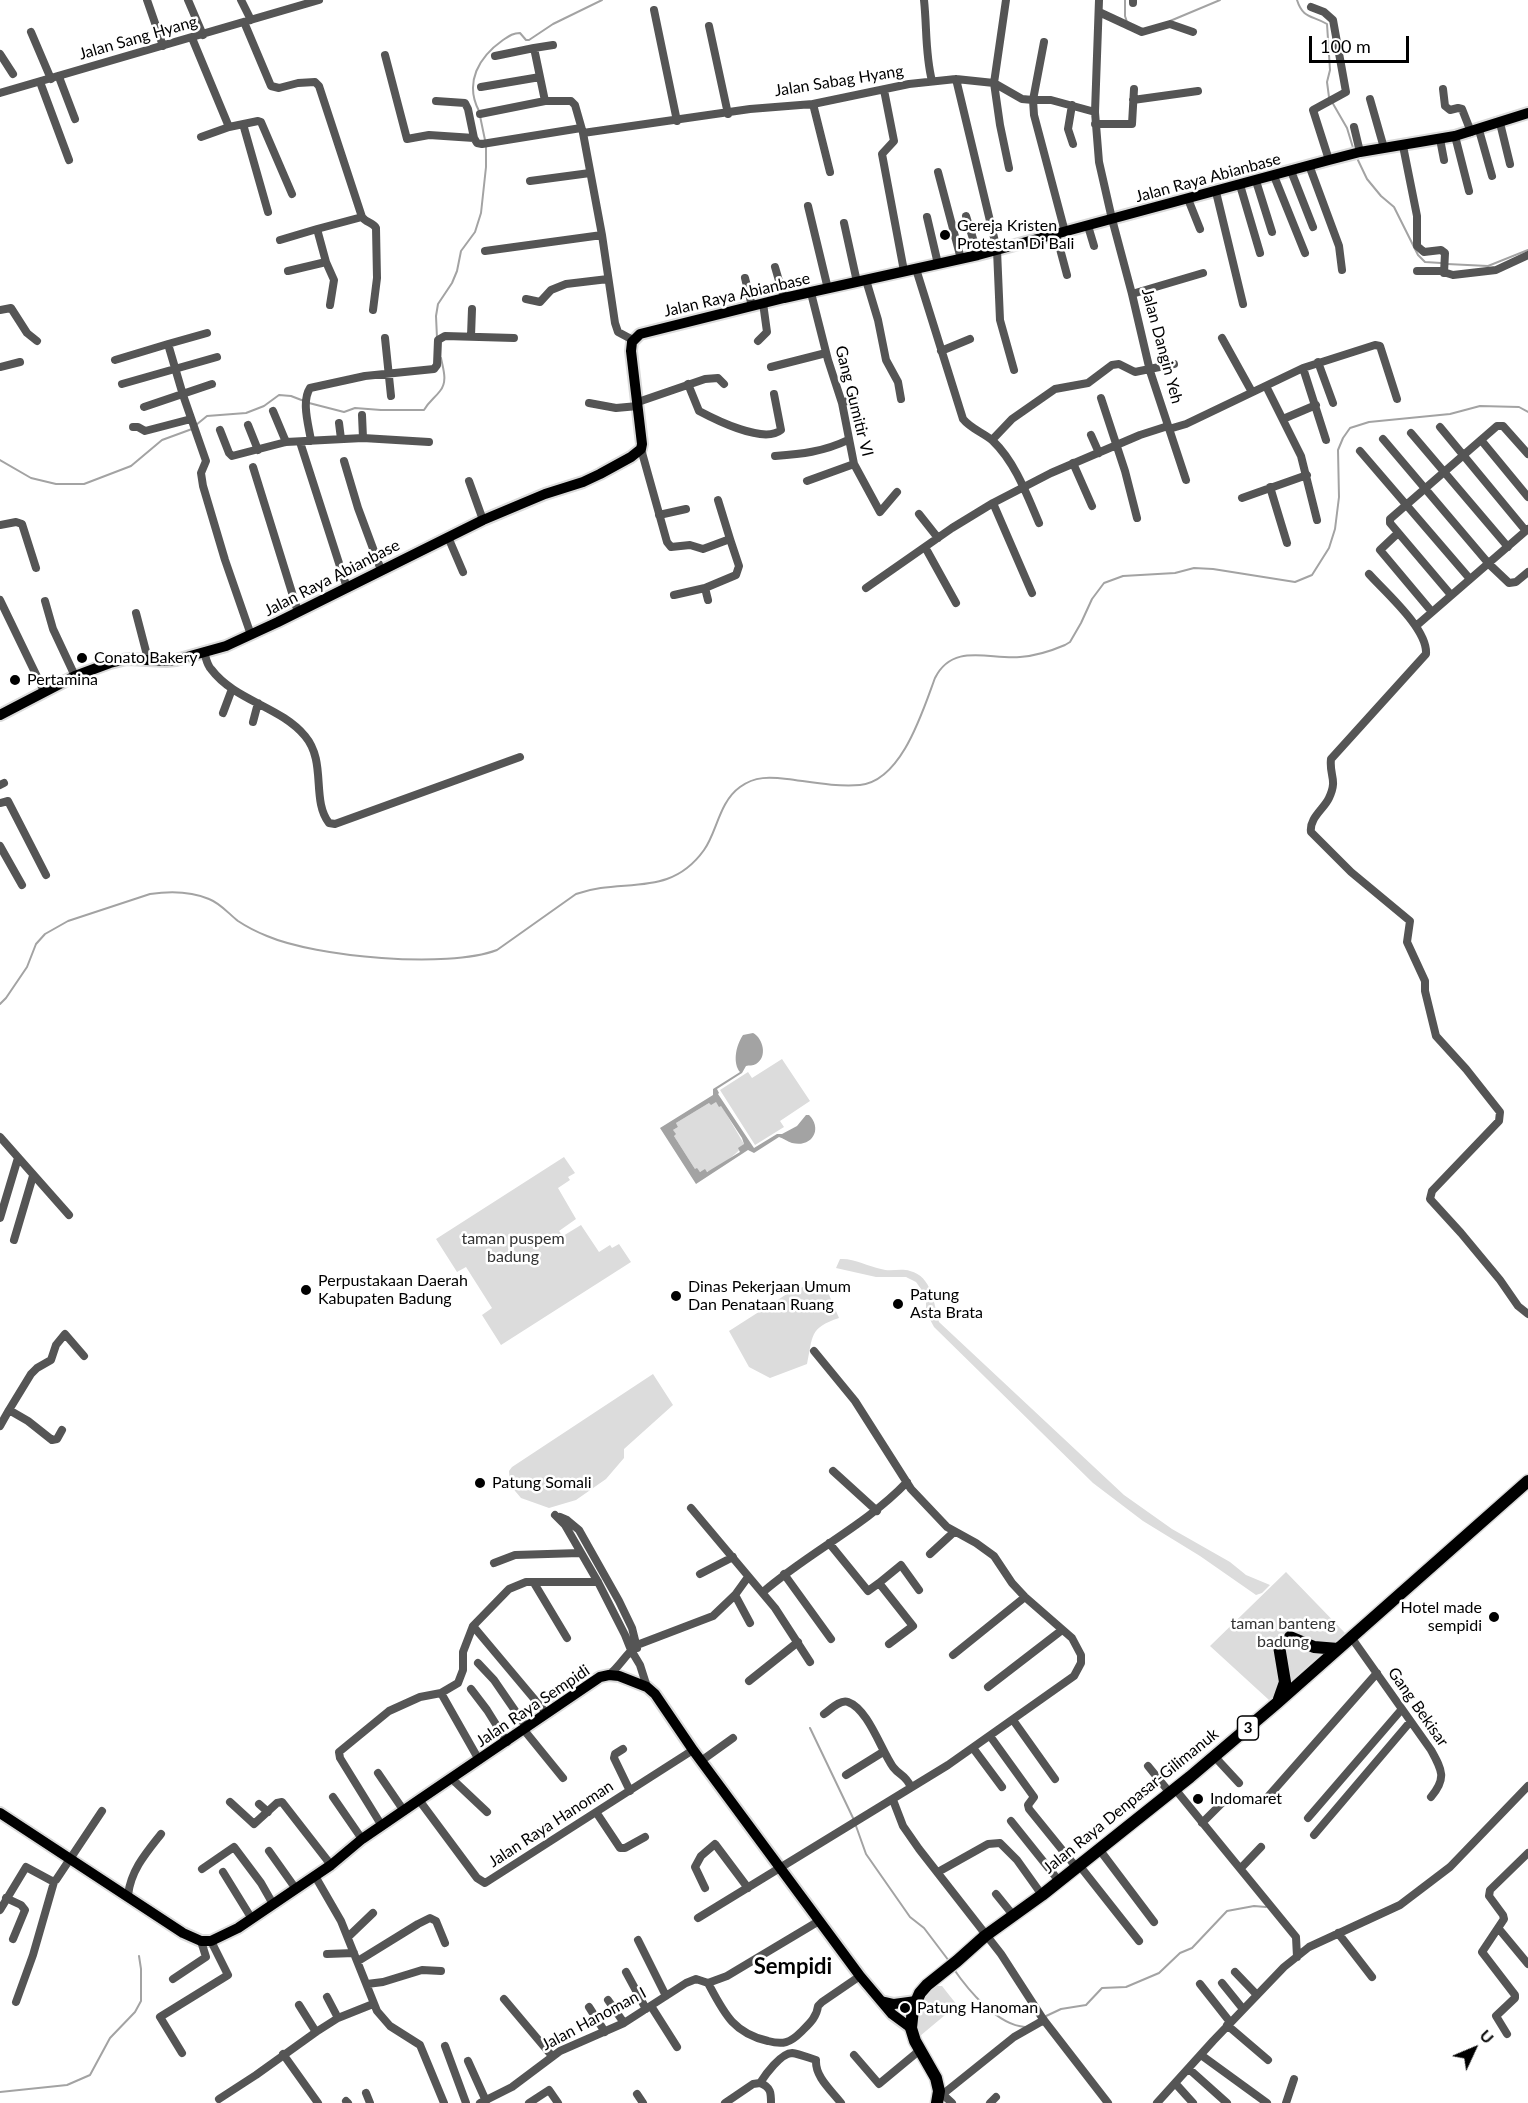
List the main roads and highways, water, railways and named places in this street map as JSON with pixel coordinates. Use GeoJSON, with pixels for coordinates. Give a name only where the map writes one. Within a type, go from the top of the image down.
{"type":"FeatureCollection","features":[{"type":"Feature","properties":{"kind":"highway","name":"Jalan Raya Denpasar-Gilimanuk"},"geometry":{"type":"LineString","coordinates":[[916,2001],[927,1985],[985,1936],[1042,1895],[1277,1703],[1528,1480]]}},
{"type":"Feature","properties":{"kind":"highway"},"geometry":{"type":"LineString","coordinates":[[1290,1637],[1314,1647],[1338,1649]]}},
{"type":"Feature","properties":{"kind":"highway"},"geometry":{"type":"LineString","coordinates":[[1277,1703],[1285,1682],[1279,1646]]}},
{"type":"Feature","properties":{"kind":"highway"},"geometry":{"type":"LineString","coordinates":[[916,2001],[911,2028],[936,2078],[940,2096]]}},
{"type":"Feature","properties":{"kind":"main road","name":"Jalan Raya Abianbase"},"geometry":{"type":"LineString","coordinates":[[1,711],[100,666],[127,659],[166,661],[204,652],[251,635],[483,520],[545,494],[583,482],[620,464],[641,449],[631,351],[633,340],[646,332],[784,298],[960,260],[1309,165],[1384,148],[1455,136],[1528,113]]}},
{"type":"Feature","properties":{"kind":"main road","name":"Jalan Raya Sempidi"},"geometry":{"type":"LineString","coordinates":[[0,1813],[128,1895],[183,1934],[206,1941],[228,1934],[252,1919],[331,1865],[363,1839],[592,1682],[609,1675],[628,1679],[647,1687],[655,1694],[701,1761],[860,1976],[881,2001]]}},
{"type":"Feature","properties":{"kind":"main road"},"geometry":{"type":"LineString","coordinates":[[881,2001],[894,2004],[916,2001]]}},
{"type":"Feature","properties":{"kind":"main road"},"geometry":{"type":"LineString","coordinates":[[881,2001],[896,2019],[911,2028]]}},
{"type":"Feature","properties":{"kind":"waterway"},"geometry":{"type":"LineString","coordinates":[[479,111],[473,90],[476,71],[494,47],[515,34],[520,33],[526,40],[529,40],[553,24],[602,0]]}},
{"type":"Feature","properties":{"kind":"waterway"},"geometry":{"type":"LineString","coordinates":[[1125,0],[1127,22]]}},
{"type":"Feature","properties":{"kind":"waterway"},"geometry":{"type":"LineString","coordinates":[[1170,21],[1220,0]]}},
{"type":"Feature","properties":{"kind":"waterway"},"geometry":{"type":"LineString","coordinates":[[1297,0],[1305,14],[1327,24],[1329,97]]}},
{"type":"Feature","properties":{"kind":"waterway"},"geometry":{"type":"LineString","coordinates":[[1332,102],[1347,128],[1354,151]]}},
{"type":"Feature","properties":{"kind":"waterway"},"geometry":{"type":"LineString","coordinates":[[480,116],[485,140]]}},
{"type":"Feature","properties":{"kind":"waterway"},"geometry":{"type":"LineString","coordinates":[[437,338],[438,304],[452,283],[461,251],[475,232],[481,213],[486,146]]}},
{"type":"Feature","properties":{"kind":"waterway"},"geometry":{"type":"LineString","coordinates":[[1356,156],[1367,179],[1394,207],[1418,255],[1425,262],[1441,263]]}},
{"type":"Feature","properties":{"kind":"waterway"},"geometry":{"type":"LineString","coordinates":[[1447,264],[1488,266],[1528,250]]}},
{"type":"Feature","properties":{"kind":"waterway"},"geometry":{"type":"LineString","coordinates":[[309,403],[344,412],[355,408],[424,410],[444,383],[441,358]]}},
{"type":"Feature","properties":{"kind":"waterway"},"geometry":{"type":"LineString","coordinates":[[196,425],[207,416],[246,413],[264,406],[279,395],[291,396],[304,401]]}},
{"type":"Feature","properties":{"kind":"waterway"},"geometry":{"type":"LineString","coordinates":[[0,1004],[27,967],[36,944],[45,934],[68,921],[157,893],[180,892],[202,896],[217,903],[238,921],[260,933],[317,950],[348,955],[415,959],[475,956],[497,950],[576,894],[594,889],[661,881],[676,875],[690,865],[704,850],[733,793],[751,781],[775,778],[851,785],[875,781],[888,771],[909,742],[935,678],[943,667],[962,656],[1026,656],[1065,645],[1070,642],[1092,599],[1104,583],[1123,576],[1175,573],[1194,568],[1295,582],[1312,575],[1329,548],[1335,529],[1339,497],[1338,450],[1350,428],[1369,422],[1450,414],[1480,406],[1519,407],[1528,412]]}},
{"type":"Feature","properties":{"kind":"waterway"},"geometry":{"type":"LineString","coordinates":[[0,460],[31,478],[56,484],[84,484],[131,466],[162,440],[192,429]]}},
{"type":"Feature","properties":{"kind":"waterway"},"geometry":{"type":"LineString","coordinates":[[810,1728],[854,1820]]}},
{"type":"Feature","properties":{"kind":"waterway"},"geometry":{"type":"LineString","coordinates":[[856,1826],[866,1854],[910,1917],[924,1928],[949,1961]]}},
{"type":"Feature","properties":{"kind":"waterway"},"geometry":{"type":"LineString","coordinates":[[1044,2017],[1061,2009],[1086,2005],[1102,1988],[1126,1987],[1159,1973],[1180,1953],[1192,1948],[1227,1911],[1254,1906],[1266,1907]]}},
{"type":"Feature","properties":{"kind":"waterway"},"geometry":{"type":"LineString","coordinates":[[0,2092],[67,2085],[90,2075],[110,2038],[135,2012],[141,2001],[139,1956]]}},
{"type":"Feature","properties":{"kind":"waterway"},"geometry":{"type":"LineString","coordinates":[[953,1968],[984,2005],[1004,2020],[1025,2027]]}},
{"type":"Feature","properties":{"kind":"place","name":"Gereja Kristen Protestan Di Bali"},"geometry":{"type":"Point","coordinates":[945,235]}},
{"type":"Feature","properties":{"kind":"place","name":"Conato Bakery"},"geometry":{"type":"Point","coordinates":[82,658]}},
{"type":"Feature","properties":{"kind":"place","name":"Pertamina"},"geometry":{"type":"Point","coordinates":[15,680]}},
{"type":"Feature","properties":{"kind":"place","name":"Perpustakaan Daerah Kabupaten Badung"},"geometry":{"type":"Point","coordinates":[306,1290]}},
{"type":"Feature","properties":{"kind":"place","name":"Dinas Pekerjaan Umum Dan Penataan Ruang"},"geometry":{"type":"Point","coordinates":[676,1296]}},
{"type":"Feature","properties":{"kind":"place","name":"Patung Asta Brata"},"geometry":{"type":"Point","coordinates":[898,1304]}},
{"type":"Feature","properties":{"kind":"place","name":"Patung Somali"},"geometry":{"type":"Point","coordinates":[480,1483]}},
{"type":"Feature","properties":{"kind":"place","name":"Hotel made sempidi"},"geometry":{"type":"Point","coordinates":[1494,1617]}},
{"type":"Feature","properties":{"kind":"place","name":"Indomaret"},"geometry":{"type":"Point","coordinates":[1198,1799]}},
{"type":"Feature","properties":{"kind":"place","name":"Patung Hanoman"},"geometry":{"type":"Point","coordinates":[905,2008]}},
{"type":"Feature","properties":{"kind":"district","name":"Sempidi"},"geometry":{"type":"Point","coordinates":[793,1967]}},
{"type":"Feature","properties":{"kind":"park label","name":"taman puspem badung"},"geometry":{"type":"Point","coordinates":[513,1248]}},
{"type":"Feature","properties":{"kind":"park label","name":"taman banteng badung"},"geometry":{"type":"Point","coordinates":[1283,1633]}}]}
